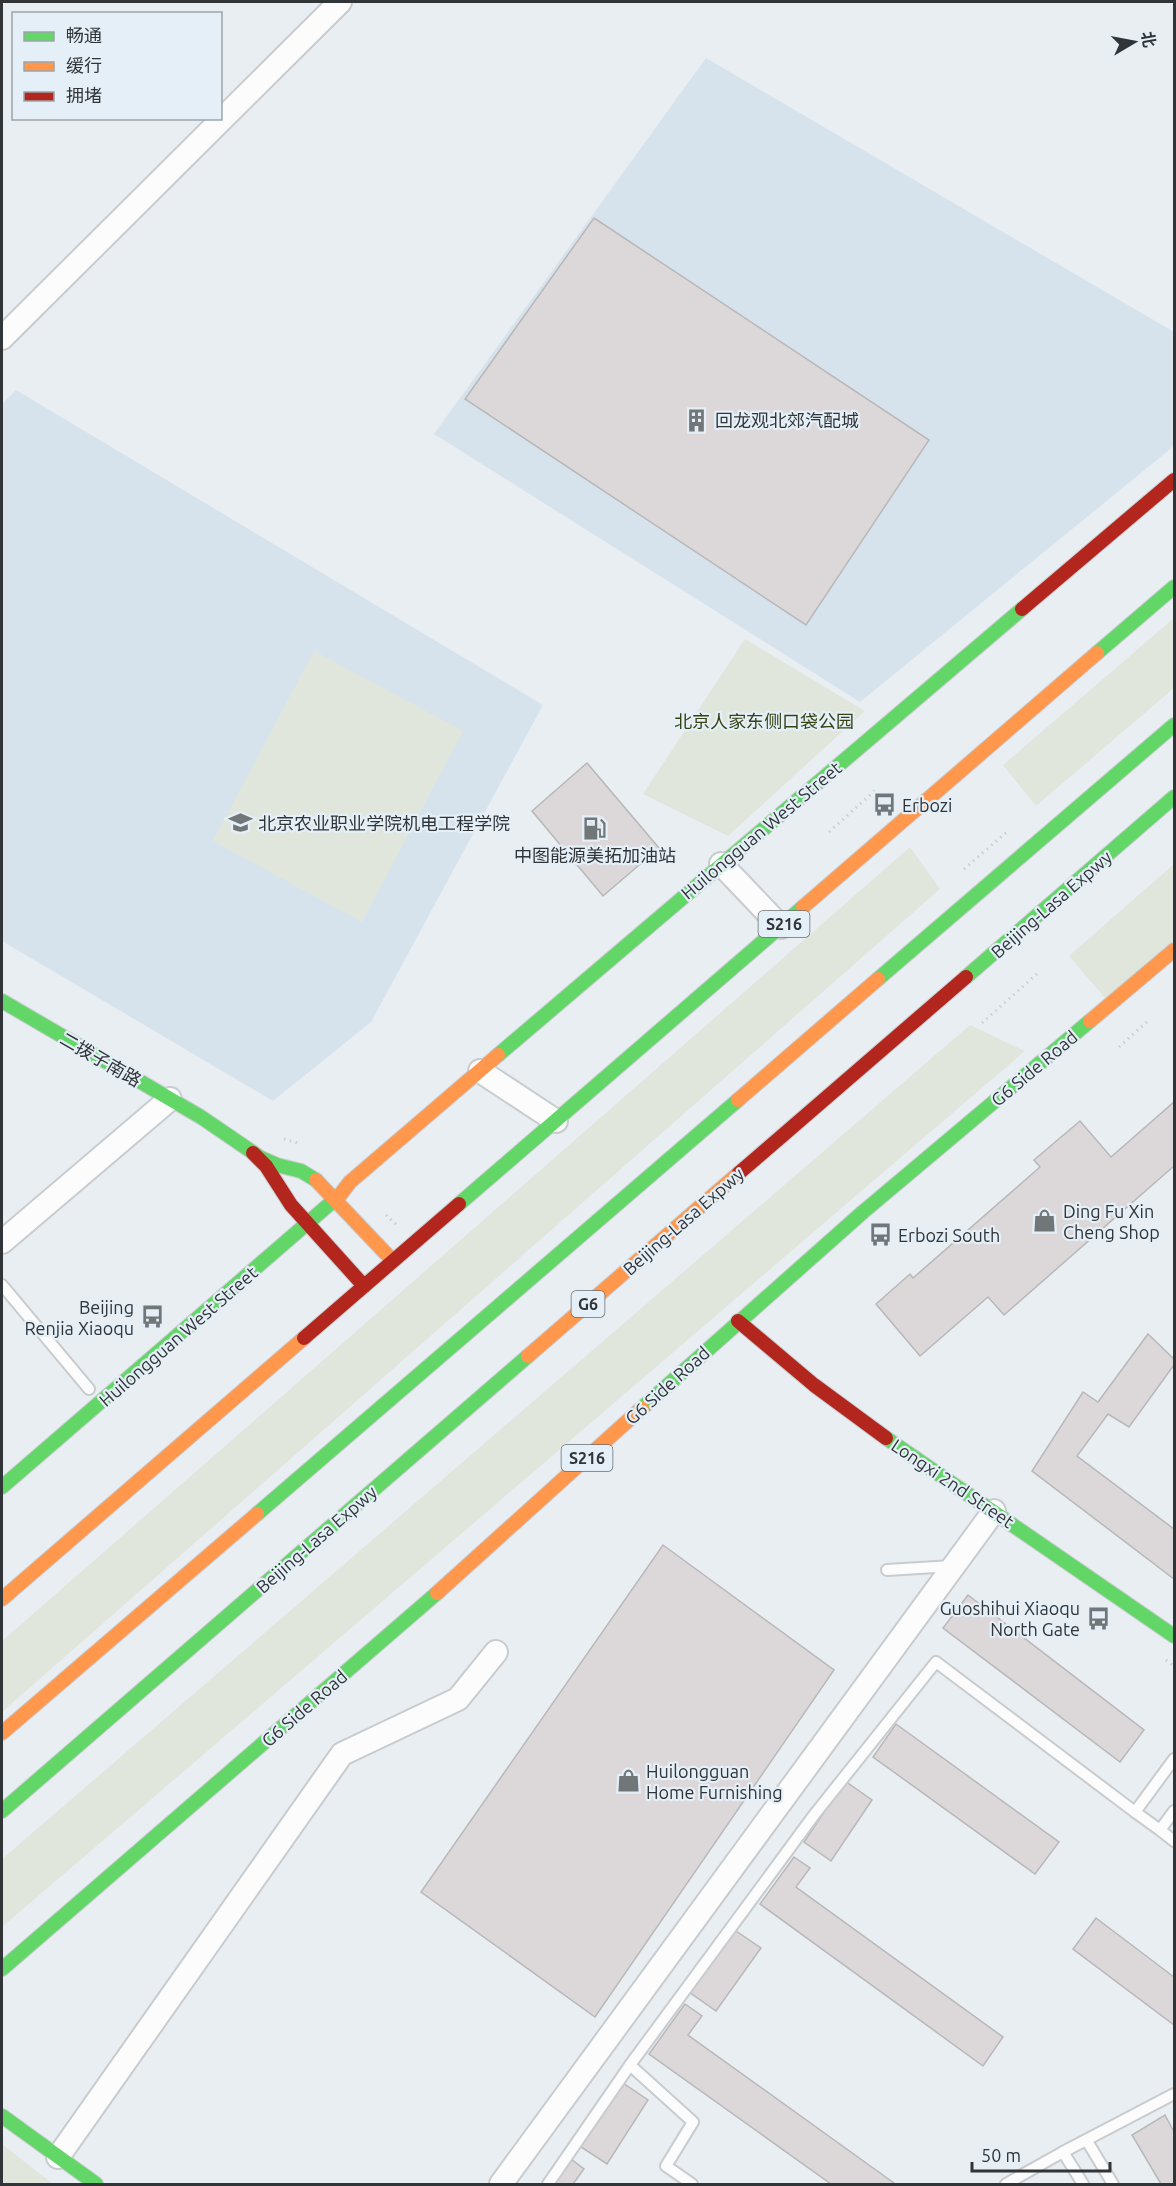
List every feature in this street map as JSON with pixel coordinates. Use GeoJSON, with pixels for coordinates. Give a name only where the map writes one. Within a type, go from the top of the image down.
{"type":"FeatureCollection","features":[{"type":"Feature","properties":{"kind":"main road","name":"Huilongguan West Street"},"geometry":{"type":"LineString","coordinates":[[2,1487],[336,1200],[350,1182],[1174,480]]}},
{"type":"Feature","properties":{"kind":"main road","name":"S216"},"geometry":{"type":"LineString","coordinates":[[2,1599],[1174,587]]}},
{"type":"Feature","properties":{"kind":"main road"},"geometry":{"type":"LineString","coordinates":[[2,1733],[1174,725]]}},
{"type":"Feature","properties":{"kind":"main road","name":"Beijing-Lasa Expwy"},"geometry":{"type":"LineString","coordinates":[[2,1811],[1174,797]]}},
{"type":"Feature","properties":{"kind":"main road","name":"G6 Side Road"},"geometry":{"type":"LineString","coordinates":[[2,1969],[441,1590],[738,1321],[863,1212],[1174,950]]}},
{"type":"Feature","properties":{"kind":"main road","name":"二拨子南路"},"geometry":{"type":"LineString","coordinates":[[2,1001],[170,1099],[230,1136],[252,1153]]}},
{"type":"Feature","properties":{"kind":"main road"},"geometry":{"type":"LineString","coordinates":[[252,1153],[269,1162],[308,1174],[324,1187],[393,1262]]}},
{"type":"Feature","properties":{"kind":"main road"},"geometry":{"type":"LineString","coordinates":[[252,1153],[266,1166],[281,1192],[296,1211],[364,1286]]}},
{"type":"Feature","properties":{"kind":"main road","name":"Huilongguan West Street"},"geometry":{"type":"LineString","coordinates":[[284,1222],[324,1187],[350,1182]]}},
{"type":"Feature","properties":{"kind":"main road","name":"Longxi 2nd Street"},"geometry":{"type":"LineString","coordinates":[[738,1321],[811,1383],[863,1422],[1118,1594],[1174,1636]]}},
{"type":"Feature","properties":{"kind":"main road"},"geometry":{"type":"LineString","coordinates":[[2,2116],[96,2184]]}},
{"type":"Feature","properties":{"kind":"street"},"geometry":{"type":"LineString","coordinates":[[222,119],[340,2]]}},
{"type":"Feature","properties":{"kind":"street"},"geometry":{"type":"LineString","coordinates":[[2,338],[221,120]]}},
{"type":"Feature","properties":{"kind":"street"},"geometry":{"type":"LineString","coordinates":[[721,864],[781,927]]}},
{"type":"Feature","properties":{"kind":"street"},"geometry":{"type":"LineString","coordinates":[[480,1071],[556,1120]]}},
{"type":"Feature","properties":{"kind":"street"},"geometry":{"type":"LineString","coordinates":[[2,1242],[170,1099]]}},
{"type":"Feature","properties":{"kind":"street"},"geometry":{"type":"LineString","coordinates":[[501,2184],[994,1511]]}},
{"type":"Feature","properties":{"kind":"street"},"geometry":{"type":"LineString","coordinates":[[58,2157],[342,1754],[458,1699],[496,1652]]}},
{"type":"Feature","properties":{"kind":"lane"},"geometry":{"type":"LineString","coordinates":[[2,1285],[89,1388]]}},
{"type":"Feature","properties":{"kind":"lane"},"geometry":{"type":"LineString","coordinates":[[887,1570],[954,1566]]}},
{"type":"Feature","properties":{"kind":"lane"},"geometry":{"type":"LineString","coordinates":[[548,2184],[630,2065],[814,1815],[936,1662],[1174,1840]]}},
{"type":"Feature","properties":{"kind":"lane"},"geometry":{"type":"LineString","coordinates":[[1135,1812],[1174,1758]]}},
{"type":"Feature","properties":{"kind":"lane"},"geometry":{"type":"LineString","coordinates":[[1160,1830],[1174,1811]]}},
{"type":"Feature","properties":{"kind":"lane"},"geometry":{"type":"LineString","coordinates":[[630,2065],[693,2122],[666,2166],[692,2184]]}},
{"type":"Feature","properties":{"kind":"lane"},"geometry":{"type":"LineString","coordinates":[[1006,2184],[1174,2094]]}},
{"type":"Feature","properties":{"kind":"lane"},"geometry":{"type":"LineString","coordinates":[[1087,2141],[1113,2184]]}},
{"type":"Feature","properties":{"kind":"lane"},"geometry":{"type":"LineString","coordinates":[[1063,2152],[1083,2184]]}},
{"type":"Feature","properties":{"kind":"path"},"geometry":{"type":"LineString","coordinates":[[829,832],[879,788]]}},
{"type":"Feature","properties":{"kind":"path"},"geometry":{"type":"LineString","coordinates":[[964,869],[1009,830]]}},
{"type":"Feature","properties":{"kind":"path"},"geometry":{"type":"LineString","coordinates":[[982,1023],[1039,972]]}},
{"type":"Feature","properties":{"kind":"path"},"geometry":{"type":"LineString","coordinates":[[1119,1047],[1150,1019]]}},
{"type":"Feature","properties":{"kind":"path"},"geometry":{"type":"LineString","coordinates":[[381,1210],[415,1242]]}},
{"type":"Feature","properties":{"kind":"shaded area"},"geometry":{"type":"Polygon","coordinates":[[[706,58],[1174,332],[1174,446],[860,702],[434,434],[706,58]]]}},
{"type":"Feature","properties":{"kind":"shaded area","name":"北京农业职业学院机电工程学院"},"geometry":{"type":"Polygon","coordinates":[[[16,390],[543,705],[371,1022],[273,1101],[2,941],[2,404],[16,390]]]}},
{"type":"Feature","properties":{"kind":"green space"},"geometry":{"type":"Polygon","coordinates":[[[1174,618],[1174,688],[1036,806],[1003,765],[1174,618]]]}},
{"type":"Feature","properties":{"kind":"green space","name":"北京人家东侧口袋公园"},"geometry":{"type":"Polygon","coordinates":[[[745,639],[865,711],[728,836],[643,794],[745,639]]]}},
{"type":"Feature","properties":{"kind":"green space"},"geometry":{"type":"Polygon","coordinates":[[[314,651],[463,731],[362,922],[213,841],[314,651]]]}},
{"type":"Feature","properties":{"kind":"green space"},"geometry":{"type":"Polygon","coordinates":[[[910,847],[940,889],[2,1712],[2,1641],[910,847]]]}},
{"type":"Feature","properties":{"kind":"green space"},"geometry":{"type":"Polygon","coordinates":[[[1174,864],[1174,940],[1106,999],[1069,956],[1174,864]]]}},
{"type":"Feature","properties":{"kind":"green space"},"geometry":{"type":"Polygon","coordinates":[[[970,1025],[1025,1051],[2,1927],[2,1859],[970,1025]]]}},
{"type":"Feature","properties":{"kind":"green space"},"geometry":{"type":"Polygon","coordinates":[[[2,2144],[53,2184],[2,2184],[2,2144]]]}},
{"type":"Feature","properties":{"kind":"building","name":"回龙观北郊汽配城"},"geometry":{"type":"Polygon","coordinates":[[[594,218],[929,440],[806,625],[465,399],[594,218]]]}},
{"type":"Feature","properties":{"kind":"building","name":"中图能源美拓加油站"},"geometry":{"type":"Polygon","coordinates":[[[587,763],[659,848],[603,896],[532,811],[587,763]]]}},
{"type":"Feature","properties":{"kind":"building","name":"Ding Fu Xin Cheng Shop"},"geometry":{"type":"Polygon","coordinates":[[[1174,1102],[1174,1166],[1004,1315],[988,1297],[920,1356],[876,1304],[910,1274],[913,1278],[1040,1167],[1034,1160],[1080,1121],[1111,1157],[1174,1102]]]}},
{"type":"Feature","properties":{"kind":"building"},"geometry":{"type":"Polygon","coordinates":[[[1148,1334],[1174,1359],[1174,1365],[1129,1427],[1108,1414],[1077,1456],[1174,1529],[1174,1579],[1032,1471],[1083,1392],[1098,1402],[1148,1334]]]}},
{"type":"Feature","properties":{"kind":"building","name":"Huilongguan Home Furnishing"},"geometry":{"type":"Polygon","coordinates":[[[663,1545],[834,1670],[595,2017],[421,1892],[663,1545]]]}},
{"type":"Feature","properties":{"kind":"building"},"geometry":{"type":"Polygon","coordinates":[[[968,1595],[1144,1730],[1120,1762],[943,1628],[968,1595]]]}},
{"type":"Feature","properties":{"kind":"building"},"geometry":{"type":"Polygon","coordinates":[[[896,1724],[1059,1842],[1035,1874],[873,1757],[896,1724]]]}},
{"type":"Feature","properties":{"kind":"building"},"geometry":{"type":"Polygon","coordinates":[[[845,1781],[872,1800],[831,1861],[804,1842],[845,1781]]]}},
{"type":"Feature","properties":{"kind":"building"},"geometry":{"type":"Polygon","coordinates":[[[794,1857],[810,1868],[796,1887],[1003,2037],[983,2066],[760,1904],[794,1857]]]}},
{"type":"Feature","properties":{"kind":"building"},"geometry":{"type":"Polygon","coordinates":[[[1096,1918],[1174,1977],[1174,2025],[1073,1949],[1096,1918]]]}},
{"type":"Feature","properties":{"kind":"building"},"geometry":{"type":"Polygon","coordinates":[[[733,1929],[761,1948],[716,2011],[689,1992],[733,1929]]]}},
{"type":"Feature","properties":{"kind":"building"},"geometry":{"type":"Polygon","coordinates":[[[685,2004],[702,2016],[688,2035],[894,2183],[831,2184],[649,2054],[685,2004]]]}},
{"type":"Feature","properties":{"kind":"building"},"geometry":{"type":"Polygon","coordinates":[[[620,2081],[648,2100],[607,2164],[578,2145],[620,2081]]]}},
{"type":"Feature","properties":{"kind":"building"},"geometry":{"type":"Polygon","coordinates":[[[1165,2115],[1174,2132],[1174,2184],[1161,2184],[1132,2135],[1165,2115]]]}},
{"type":"Feature","properties":{"kind":"building"},"geometry":{"type":"Polygon","coordinates":[[[571,2159],[584,2169],[573,2184],[553,2184],[571,2159]]]}},
{"type":"Feature","properties":{"kind":"traffic: fast"},"geometry":{"type":"LineString","coordinates":[[1097,653],[1174,587]]}},
{"type":"Feature","properties":{"kind":"traffic: fast"},"geometry":{"type":"LineString","coordinates":[[498,1055],[1022,609]]}},
{"type":"Feature","properties":{"kind":"traffic: fast"},"geometry":{"type":"LineString","coordinates":[[878,979],[1174,725]]}},
{"type":"Feature","properties":{"kind":"traffic: fast"},"geometry":{"type":"LineString","coordinates":[[966,977],[1174,797]]}},
{"type":"Feature","properties":{"kind":"traffic: fast"},"geometry":{"type":"LineString","coordinates":[[459,1204],[803,907]]}},
{"type":"Feature","properties":{"kind":"traffic: fast"},"geometry":{"type":"LineString","coordinates":[[2,1001],[201,1117],[261,1158],[301,1171],[316,1180]]}},
{"type":"Feature","properties":{"kind":"traffic: fast"},"geometry":{"type":"LineString","coordinates":[[642,1408],[863,1212],[1090,1021]]}},
{"type":"Feature","properties":{"kind":"traffic: fast"},"geometry":{"type":"LineString","coordinates":[[257,1514],[738,1100]]}},
{"type":"Feature","properties":{"kind":"traffic: fast"},"geometry":{"type":"LineString","coordinates":[[2,1487],[340,1195]]}},
{"type":"Feature","properties":{"kind":"traffic: fast"},"geometry":{"type":"LineString","coordinates":[[2,1811],[528,1356]]}},
{"type":"Feature","properties":{"kind":"traffic: fast"},"geometry":{"type":"LineString","coordinates":[[886,1438],[1174,1636]]}},
{"type":"Feature","properties":{"kind":"traffic: fast"},"geometry":{"type":"LineString","coordinates":[[2,1969],[437,1593]]}},
{"type":"Feature","properties":{"kind":"traffic: fast"},"geometry":{"type":"LineString","coordinates":[[2,2116],[96,2184]]}},
{"type":"Feature","properties":{"kind":"traffic: slow"},"geometry":{"type":"LineString","coordinates":[[803,907],[1097,653]]}},
{"type":"Feature","properties":{"kind":"traffic: slow"},"geometry":{"type":"LineString","coordinates":[[1090,1021],[1174,950]]}},
{"type":"Feature","properties":{"kind":"traffic: slow"},"geometry":{"type":"LineString","coordinates":[[738,1100],[878,979]]}},
{"type":"Feature","properties":{"kind":"traffic: slow"},"geometry":{"type":"LineString","coordinates":[[340,1195],[350,1182],[498,1055]]}},
{"type":"Feature","properties":{"kind":"traffic: slow"},"geometry":{"type":"LineString","coordinates":[[528,1356],[739,1173]]}},
{"type":"Feature","properties":{"kind":"traffic: slow"},"geometry":{"type":"LineString","coordinates":[[316,1180],[393,1261]]}},
{"type":"Feature","properties":{"kind":"traffic: slow"},"geometry":{"type":"LineString","coordinates":[[2,1599],[304,1338]]}},
{"type":"Feature","properties":{"kind":"traffic: slow"},"geometry":{"type":"LineString","coordinates":[[437,1593],[642,1408]]}},
{"type":"Feature","properties":{"kind":"traffic: slow"},"geometry":{"type":"LineString","coordinates":[[2,1733],[257,1514]]}},
{"type":"Feature","properties":{"kind":"traffic: jam"},"geometry":{"type":"LineString","coordinates":[[1022,609],[1174,480]]}},
{"type":"Feature","properties":{"kind":"traffic: jam"},"geometry":{"type":"LineString","coordinates":[[739,1173],[966,977]]}},
{"type":"Feature","properties":{"kind":"traffic: jam"},"geometry":{"type":"LineString","coordinates":[[253,1153],[266,1166],[291,1205],[364,1286]]}},
{"type":"Feature","properties":{"kind":"traffic: jam"},"geometry":{"type":"LineString","coordinates":[[304,1338],[459,1204]]}},
{"type":"Feature","properties":{"kind":"traffic: jam"},"geometry":{"type":"LineString","coordinates":[[738,1321],[814,1385],[886,1438]]}},
{"type":"Feature","properties":{"kind":"place","name":"回龙观北郊汽配城"},"geometry":{"type":"Point","coordinates":[697,420]}},
{"type":"Feature","properties":{"kind":"place","name":"Erbozi"},"geometry":{"type":"Point","coordinates":[884,805]}},
{"type":"Feature","properties":{"kind":"place","name":"北京农业职业学院机电工程学院"},"geometry":{"type":"Point","coordinates":[240,823]}},
{"type":"Feature","properties":{"kind":"place","name":"中图能源美拓加油站"},"geometry":{"type":"Point","coordinates":[595,829]}},
{"type":"Feature","properties":{"kind":"place","name":"Ding Fu Xin Cheng Shop"},"geometry":{"type":"Point","coordinates":[1045,1221]}},
{"type":"Feature","properties":{"kind":"place","name":"Erbozi South"},"geometry":{"type":"Point","coordinates":[880,1235]}},
{"type":"Feature","properties":{"kind":"place","name":"Beijing Renjia Xiaoqu"},"geometry":{"type":"Point","coordinates":[152,1317]}},
{"type":"Feature","properties":{"kind":"place","name":"Guoshihui Xiaoqu North Gate"},"geometry":{"type":"Point","coordinates":[1098,1618]}},
{"type":"Feature","properties":{"kind":"place","name":"Huilongguan Home Furnishing"},"geometry":{"type":"Point","coordinates":[628,1781]}}]}
